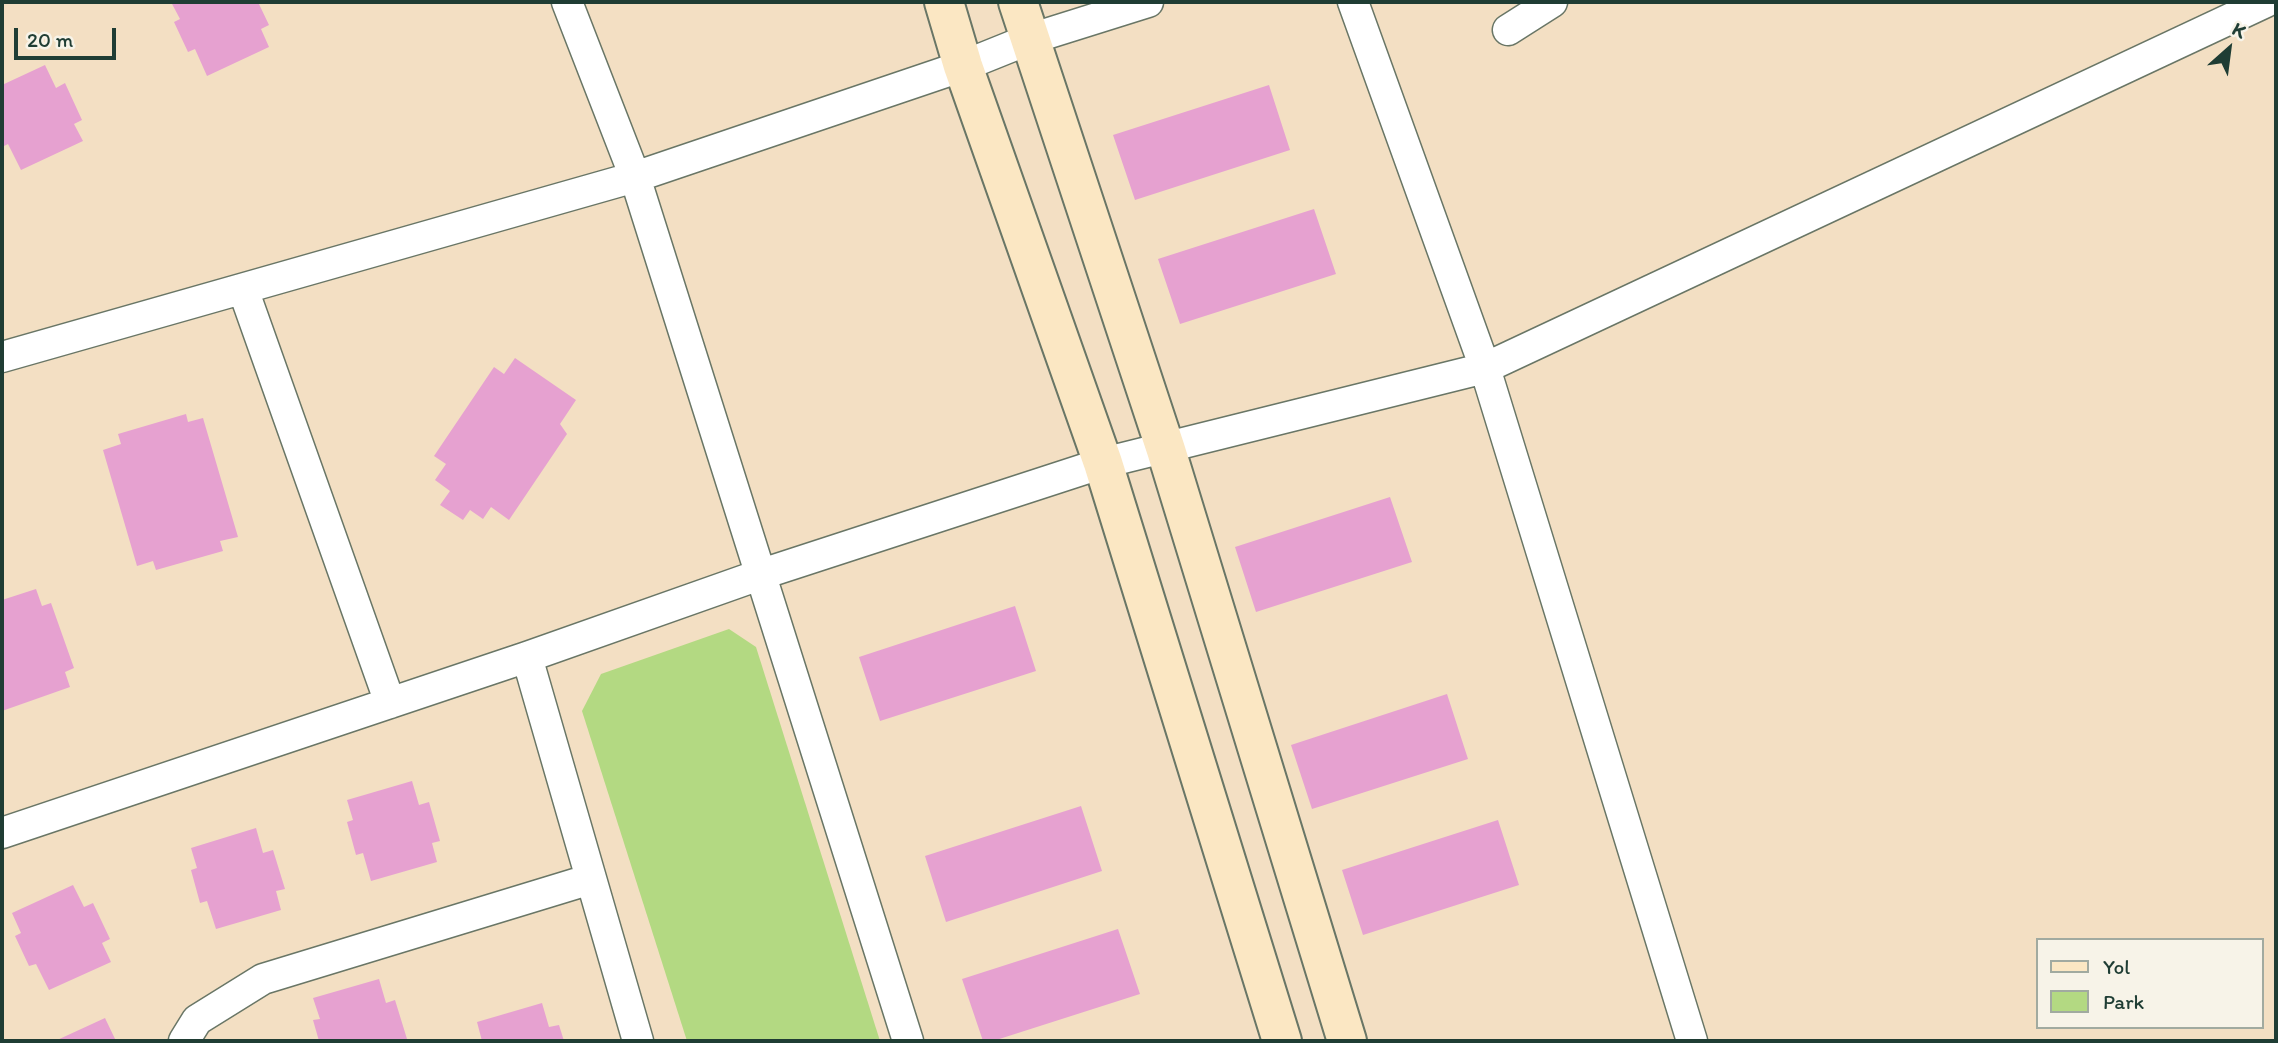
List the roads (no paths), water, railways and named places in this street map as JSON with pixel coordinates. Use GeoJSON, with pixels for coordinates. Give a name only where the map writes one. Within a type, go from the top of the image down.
{"type":"FeatureCollection","features":[{"type":"Feature","properties":{"kind":"street"},"geometry":{"type":"LineString","coordinates":[[567,2],[635,177],[908,1041]]}},
{"type":"Feature","properties":{"kind":"street"},"geometry":{"type":"LineString","coordinates":[[944,2],[963,66],[1103,463],[1282,1041]]}},
{"type":"Feature","properties":{"kind":"street"},"geometry":{"type":"LineString","coordinates":[[1018,2],[1166,450],[1347,1041]]}},
{"type":"Feature","properties":{"kind":"street"},"geometry":{"type":"LineString","coordinates":[[2,357],[635,177],[963,66],[1030,39],[1148,2]]}},
{"type":"Feature","properties":{"kind":"street"},"geometry":{"type":"LineString","coordinates":[[1353,2],[1485,368],[1692,1041]]}},
{"type":"Feature","properties":{"kind":"street"},"geometry":{"type":"LineString","coordinates":[[1508,30],[1552,2]]}},
{"type":"Feature","properties":{"kind":"street"},"geometry":{"type":"LineString","coordinates":[[2,833],[527,657],[762,575],[1103,463],[1166,450],[1485,368],[2266,2]]}},
{"type":"Feature","properties":{"kind":"street"},"geometry":{"type":"LineString","coordinates":[[243,289],[390,703]]}},
{"type":"Feature","properties":{"kind":"street"},"geometry":{"type":"LineString","coordinates":[[527,657],[638,1041]]}},
{"type":"Feature","properties":{"kind":"street"},"geometry":{"type":"LineString","coordinates":[[184,1041],[197,1020],[263,979],[591,879]]}}]}
